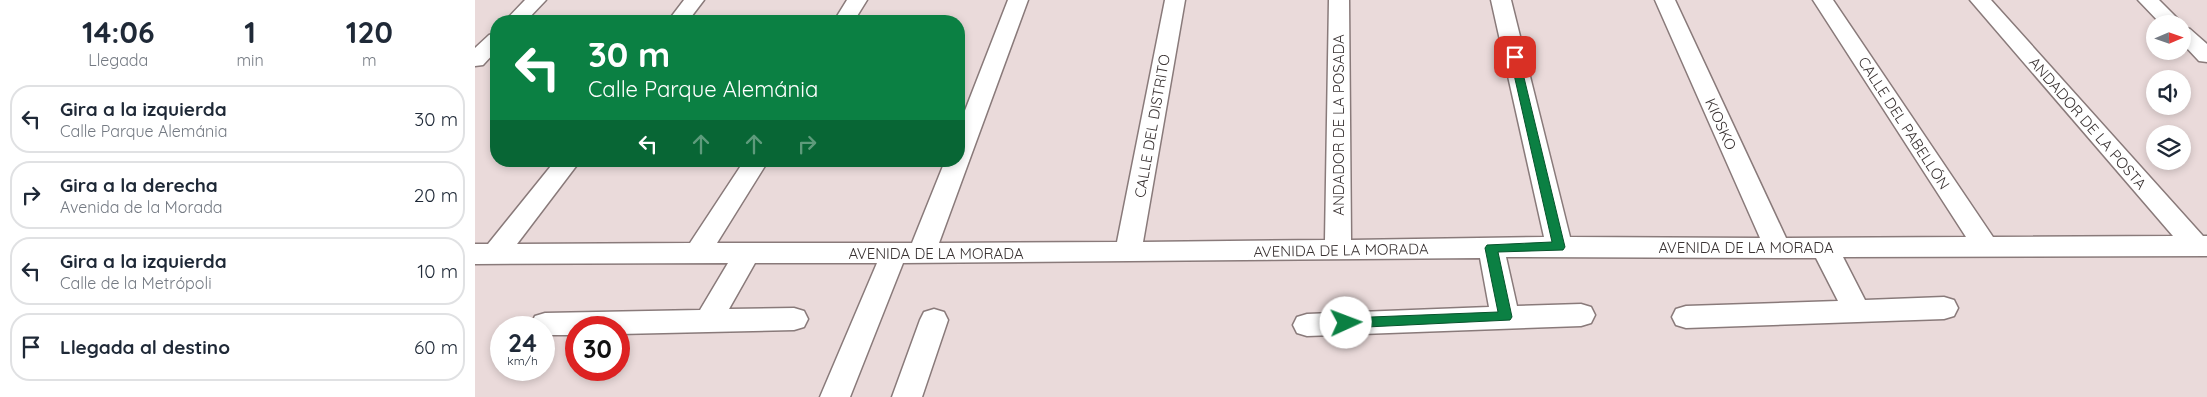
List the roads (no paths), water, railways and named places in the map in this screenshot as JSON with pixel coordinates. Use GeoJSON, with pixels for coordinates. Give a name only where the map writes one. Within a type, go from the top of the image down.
{"type":"FeatureCollection","features":[{"type":"Feature","properties":{"kind":"street"},"geometry":{"type":"LineString","coordinates":[[521,15],[536,0]]}},
{"type":"Feature","properties":{"kind":"street"},"geometry":{"type":"LineString","coordinates":[[683,15],[695,0]]}},
{"type":"Feature","properties":{"kind":"street"},"geometry":{"type":"LineString","coordinates":[[848,15],[857,0]]}},
{"type":"Feature","properties":{"kind":"street"},"geometry":{"type":"LineString","coordinates":[[965,140],[1019,0]]}},
{"type":"Feature","properties":{"kind":"street","name":"CALLE DEL DISTRITO"},"geometry":{"type":"LineString","coordinates":[[1129,252],[1175,0]]}},
{"type":"Feature","properties":{"kind":"street","name":"ANDADOR DE LA POSADA"},"geometry":{"type":"LineString","coordinates":[[1337,249],[1339,0]]}},
{"type":"Feature","properties":{"kind":"street"},"geometry":{"type":"LineString","coordinates":[[1501,0],[1559,247]]}},
{"type":"Feature","properties":{"kind":"street","name":"KIOSKO"},"geometry":{"type":"LineString","coordinates":[[1665,0],[1777,248]]}},
{"type":"Feature","properties":{"kind":"street","name":"CALLE DEL PABELLÓN"},"geometry":{"type":"LineString","coordinates":[[1823,0],[1985,246]]}},
{"type":"Feature","properties":{"kind":"street","name":"ANDADOR DE LA POSTA"},"geometry":{"type":"LineString","coordinates":[[1980,0],[2201,246]]}},
{"type":"Feature","properties":{"kind":"street"},"geometry":{"type":"LineString","coordinates":[[2147,0],[2163,15]]}},
{"type":"Feature","properties":{"kind":"street"},"geometry":{"type":"LineString","coordinates":[[2191,41],[2207,56]]}},
{"type":"Feature","properties":{"kind":"street"},"geometry":{"type":"LineString","coordinates":[[475,60],[490,45]]}},
{"type":"Feature","properties":{"kind":"street"},"geometry":{"type":"LineString","coordinates":[[485,254],[563,167]]}},
{"type":"Feature","properties":{"kind":"street"},"geometry":{"type":"LineString","coordinates":[[698,252],[752,167]]}},
{"type":"Feature","properties":{"kind":"street"},"geometry":{"type":"LineString","coordinates":[[922,252],[955,167]]}},
{"type":"Feature","properties":{"kind":"street","name":"AVENIDA DE LA MORADA"},"geometry":{"type":"LineString","coordinates":[[485,254],[1129,252],[1559,247],[2201,246]]}},
{"type":"Feature","properties":{"kind":"street"},"geometry":{"type":"LineString","coordinates":[[1491,248],[1505,317]]}},
{"type":"Feature","properties":{"kind":"street"},"geometry":{"type":"LineString","coordinates":[[1824,248],[1859,312]]}},
{"type":"Feature","properties":{"kind":"street"},"geometry":{"type":"LineString","coordinates":[[709,321],[747,253]]}},
{"type":"Feature","properties":{"kind":"street"},"geometry":{"type":"LineString","coordinates":[[835,397],[894,253]]}},
{"type":"Feature","properties":{"kind":"street"},"geometry":{"type":"LineString","coordinates":[[1687,317],[1944,308]]}},
{"type":"Feature","properties":{"kind":"street"},"geometry":{"type":"LineString","coordinates":[[1307,325],[1581,315]]}},
{"type":"Feature","properties":{"kind":"street"},"geometry":{"type":"LineString","coordinates":[[555,324],[794,319]]}},
{"type":"Feature","properties":{"kind":"street"},"geometry":{"type":"LineString","coordinates":[[907,397],[935,320]]}}]}
